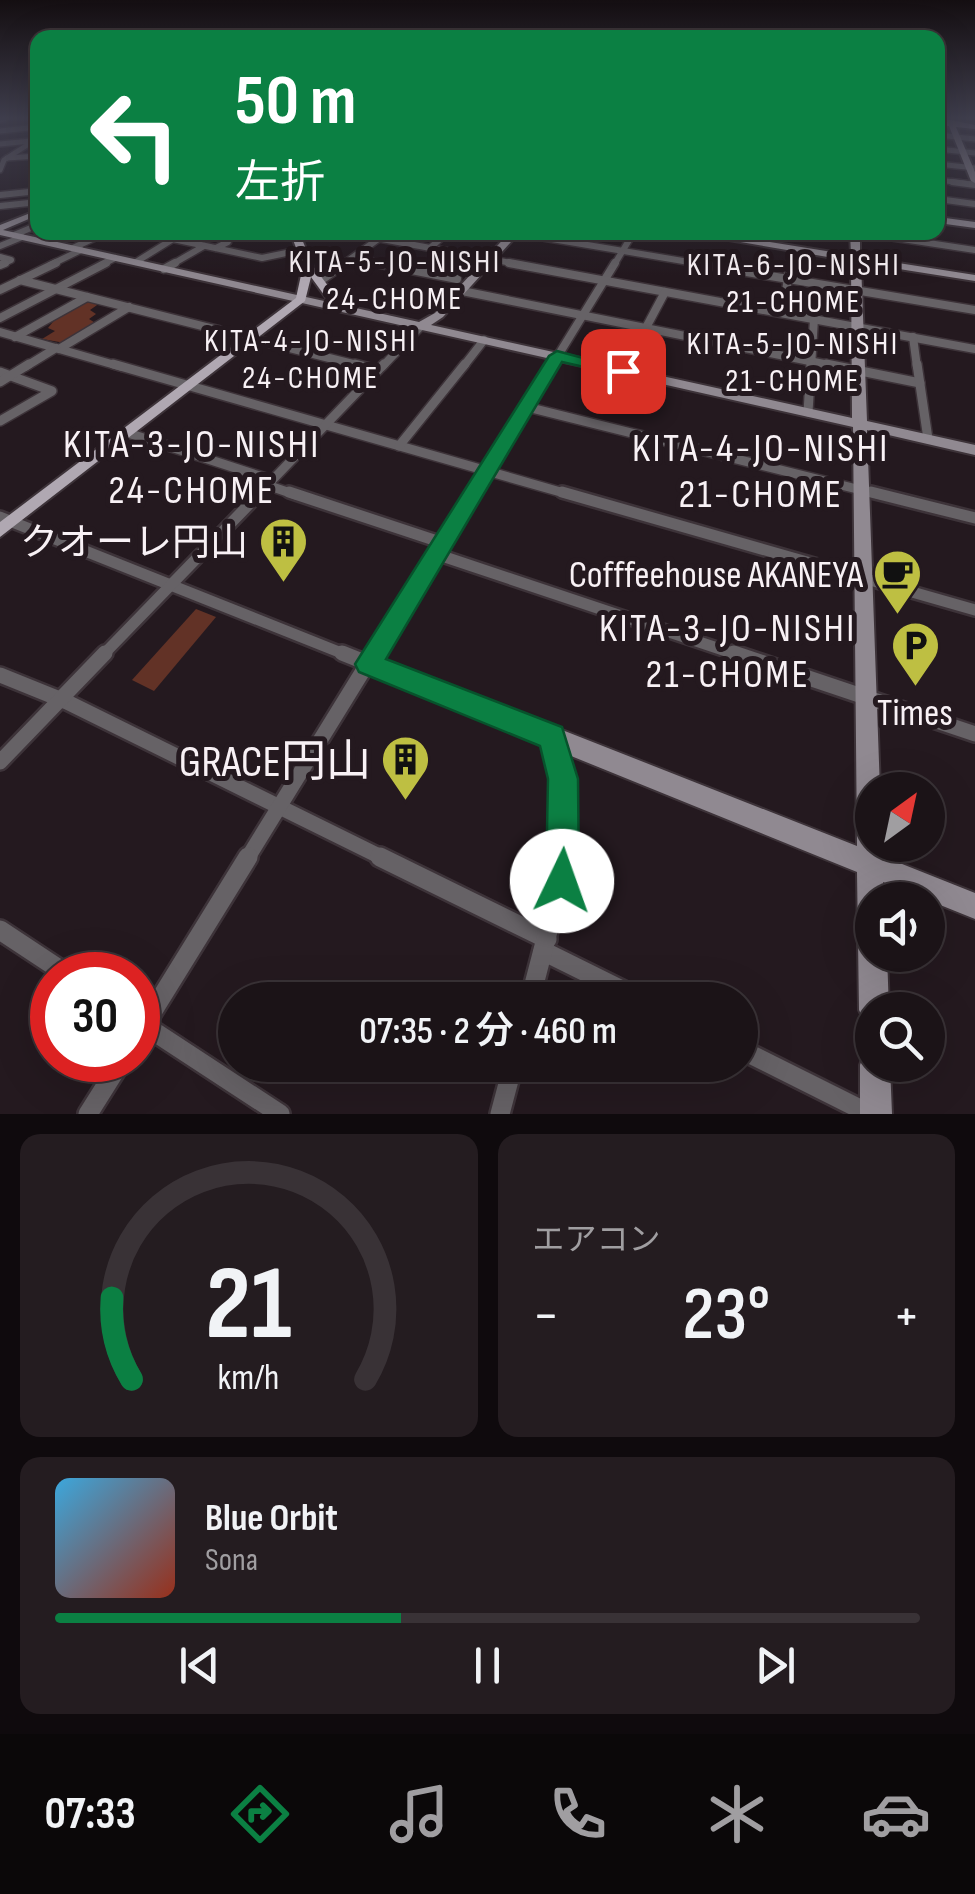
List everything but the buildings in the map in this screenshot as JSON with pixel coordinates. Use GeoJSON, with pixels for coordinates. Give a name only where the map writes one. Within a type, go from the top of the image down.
{"type":"FeatureCollection","features":[{"type":"Feature","properties":{"kind":"main road"},"geometry":{"type":"LineString","coordinates":[[298,240],[308,266],[339,308]]}},
{"type":"Feature","properties":{"kind":"main road"},"geometry":{"type":"LineString","coordinates":[[4,523],[300,299],[308,266]]}},
{"type":"Feature","properties":{"kind":"street"},"geometry":{"type":"LineString","coordinates":[[945,181],[975,183]]}},
{"type":"Feature","properties":{"kind":"street"},"geometry":{"type":"LineString","coordinates":[[0,195],[30,192]]}},
{"type":"Feature","properties":{"kind":"street"},"geometry":{"type":"LineString","coordinates":[[945,200],[975,204]]}},
{"type":"Feature","properties":{"kind":"street"},"geometry":{"type":"LineString","coordinates":[[0,206],[30,208]]}},
{"type":"Feature","properties":{"kind":"street"},"geometry":{"type":"LineString","coordinates":[[0,228],[30,212]]}},
{"type":"Feature","properties":{"kind":"street"},"geometry":{"type":"LineString","coordinates":[[945,221],[975,225]]}},
{"type":"Feature","properties":{"kind":"street"},"geometry":{"type":"LineString","coordinates":[[0,228],[30,239]]}},
{"type":"Feature","properties":{"kind":"street"},"geometry":{"type":"LineString","coordinates":[[0,246],[30,229]]}},
{"type":"Feature","properties":{"kind":"street"},"geometry":{"type":"LineString","coordinates":[[36,240],[975,450]]}},
{"type":"Feature","properties":{"kind":"street"},"geometry":{"type":"LineString","coordinates":[[0,290],[93,240]]}},
{"type":"Feature","properties":{"kind":"street"},"geometry":{"type":"LineString","coordinates":[[136,262],[166,240]]}},
{"type":"Feature","properties":{"kind":"street"},"geometry":{"type":"LineString","coordinates":[[184,240],[262,258],[302,250]]}},
{"type":"Feature","properties":{"kind":"street"},"geometry":{"type":"LineString","coordinates":[[216,248],[227,240]]}},
{"type":"Feature","properties":{"kind":"street"},"geometry":{"type":"LineString","coordinates":[[320,281],[378,240]]}},
{"type":"Feature","properties":{"kind":"street"},"geometry":{"type":"LineString","coordinates":[[385,240],[975,349]]}},
{"type":"Feature","properties":{"kind":"street"},"geometry":{"type":"LineString","coordinates":[[430,248],[439,240]]}},
{"type":"Feature","properties":{"kind":"street"},"geometry":{"type":"LineString","coordinates":[[0,762],[421,326],[439,315],[478,257],[494,240]]}},
{"type":"Feature","properties":{"kind":"street"},"geometry":{"type":"LineString","coordinates":[[460,285],[510,240]]}},
{"type":"Feature","properties":{"kind":"street"},"geometry":{"type":"LineString","coordinates":[[558,240],[975,310]]}},
{"type":"Feature","properties":{"kind":"street"},"geometry":{"type":"LineString","coordinates":[[160,995],[629,240]]}},
{"type":"Feature","properties":{"kind":"street"},"geometry":{"type":"LineString","coordinates":[[738,240],[975,278]]}},
{"type":"Feature","properties":{"kind":"street"},"geometry":{"type":"LineString","coordinates":[[856,240],[871,882]]}},
{"type":"Feature","properties":{"kind":"street"},"geometry":{"type":"LineString","coordinates":[[909,240],[975,250]]}},
{"type":"Feature","properties":{"kind":"street"},"geometry":{"type":"LineString","coordinates":[[164,269],[204,246]]}},
{"type":"Feature","properties":{"kind":"street"},"geometry":{"type":"LineString","coordinates":[[783,313],[792,249]]}},
{"type":"Feature","properties":{"kind":"street"},"geometry":{"type":"LineString","coordinates":[[0,257],[11,260],[0,265]]}},
{"type":"Feature","properties":{"kind":"street"},"geometry":{"type":"LineString","coordinates":[[0,318],[115,258]]}},
{"type":"Feature","properties":{"kind":"street"},"geometry":{"type":"LineString","coordinates":[[354,258],[581,315],[920,383]]}},
{"type":"Feature","properties":{"kind":"street"},"geometry":{"type":"LineString","coordinates":[[20,280],[378,370]]}},
{"type":"Feature","properties":{"kind":"street"},"geometry":{"type":"LineString","coordinates":[[623,371],[665,292]]}},
{"type":"Feature","properties":{"kind":"street"},"geometry":{"type":"LineString","coordinates":[[15,337],[87,297]]}},
{"type":"Feature","properties":{"kind":"street"},"geometry":{"type":"LineString","coordinates":[[3,377],[129,308]]}},
{"type":"Feature","properties":{"kind":"street"},"geometry":{"type":"LineString","coordinates":[[808,412],[814,319]]}},
{"type":"Feature","properties":{"kind":"street"},"geometry":{"type":"LineString","coordinates":[[0,332],[975,610]]}},
{"type":"Feature","properties":{"kind":"street"},"geometry":{"type":"LineString","coordinates":[[913,337],[928,439]]}},
{"type":"Feature","properties":{"kind":"street"},"geometry":{"type":"LineString","coordinates":[[399,446],[484,340]]}},
{"type":"Feature","properties":{"kind":"street"},"geometry":{"type":"LineString","coordinates":[[0,421],[52,390],[3,377]]}},
{"type":"Feature","properties":{"kind":"street"},"geometry":{"type":"LineString","coordinates":[[527,406],[975,518]]}},
{"type":"Feature","properties":{"kind":"street"},"geometry":{"type":"LineString","coordinates":[[128,432],[440,548],[975,734]]}},
{"type":"Feature","properties":{"kind":"street"},"geometry":{"type":"LineString","coordinates":[[4,523],[171,585],[975,906]]}},
{"type":"Feature","properties":{"kind":"street"},"geometry":{"type":"LineString","coordinates":[[0,675],[61,699],[280,806],[610,982]]}},
{"type":"Feature","properties":{"kind":"street"},"geometry":{"type":"LineString","coordinates":[[535,982],[562,881],[565,841],[563,779],[552,737]]}},
{"type":"Feature","properties":{"kind":"street"},"geometry":{"type":"LineString","coordinates":[[0,930],[33,952]]}},
{"type":"Feature","properties":{"kind":"street"},"geometry":{"type":"LineString","coordinates":[[160,1039],[280,1114]]}},
{"type":"Feature","properties":{"kind":"street"},"geometry":{"type":"LineString","coordinates":[[758,1058],[873,1114],[874,1082]]}},
{"type":"Feature","properties":{"kind":"street"},"geometry":{"type":"LineString","coordinates":[[88,1114],[108,1082]]}},
{"type":"Feature","properties":{"kind":"street"},"geometry":{"type":"LineString","coordinates":[[500,1114],[508,1082]]}},
{"type":"Feature","properties":{"kind":"shaded area"},"geometry":{"type":"Polygon","coordinates":[[[83,299],[100,303],[90,310],[96,314],[89,319],[97,324],[65,343],[42,339],[55,331],[48,328],[60,313],[83,299]]]}},
{"type":"Feature","properties":{"kind":"shaded area"},"geometry":{"type":"Polygon","coordinates":[[[196,609],[216,617],[154,691],[132,680],[196,609]]]}},
{"type":"Feature","properties":{"kind":"place","name":"クオーレ円山"},"geometry":{"type":"Point","coordinates":[283,584]}},
{"type":"Feature","properties":{"kind":"place","name":"Cofffeehouse AKANEYA"},"geometry":{"type":"Point","coordinates":[898,616]}},
{"type":"Feature","properties":{"kind":"place","name":"Times"},"geometry":{"type":"Point","coordinates":[915,688]}},
{"type":"Feature","properties":{"kind":"place","name":"GRACE円山"},"geometry":{"type":"Point","coordinates":[406,802]}},
{"type":"Feature","properties":{"kind":"district","name":"KITA-5-JO-NISHI 24-CHOME"},"geometry":{"type":"Point","coordinates":[395,280]}},
{"type":"Feature","properties":{"kind":"district","name":"KITA-6-JO-NISHI 21-CHOME"},"geometry":{"type":"Point","coordinates":[794,282]}},
{"type":"Feature","properties":{"kind":"district","name":"KITA-4-JO-NISHI 24-CHOME"},"geometry":{"type":"Point","coordinates":[311,358]}},
{"type":"Feature","properties":{"kind":"district","name":"KITA-5-JO-NISHI 21-CHOME"},"geometry":{"type":"Point","coordinates":[793,362]}},
{"type":"Feature","properties":{"kind":"district","name":"KITA-3-JO-NISHI 24-CHOME"},"geometry":{"type":"Point","coordinates":[192,466]}},
{"type":"Feature","properties":{"kind":"district","name":"KITA-4-JO-NISHI 21-CHOME"},"geometry":{"type":"Point","coordinates":[761,470]}},
{"type":"Feature","properties":{"kind":"district","name":"KITA-3-JO-NISHI 21-CHOME"},"geometry":{"type":"Point","coordinates":[728,650]}},
{"type":"Feature","properties":{"kind":"route"},"geometry":{"type":"LineString","coordinates":[[562,881],[563,779],[552,737],[368,664],[557,356],[623,371]]}}]}
